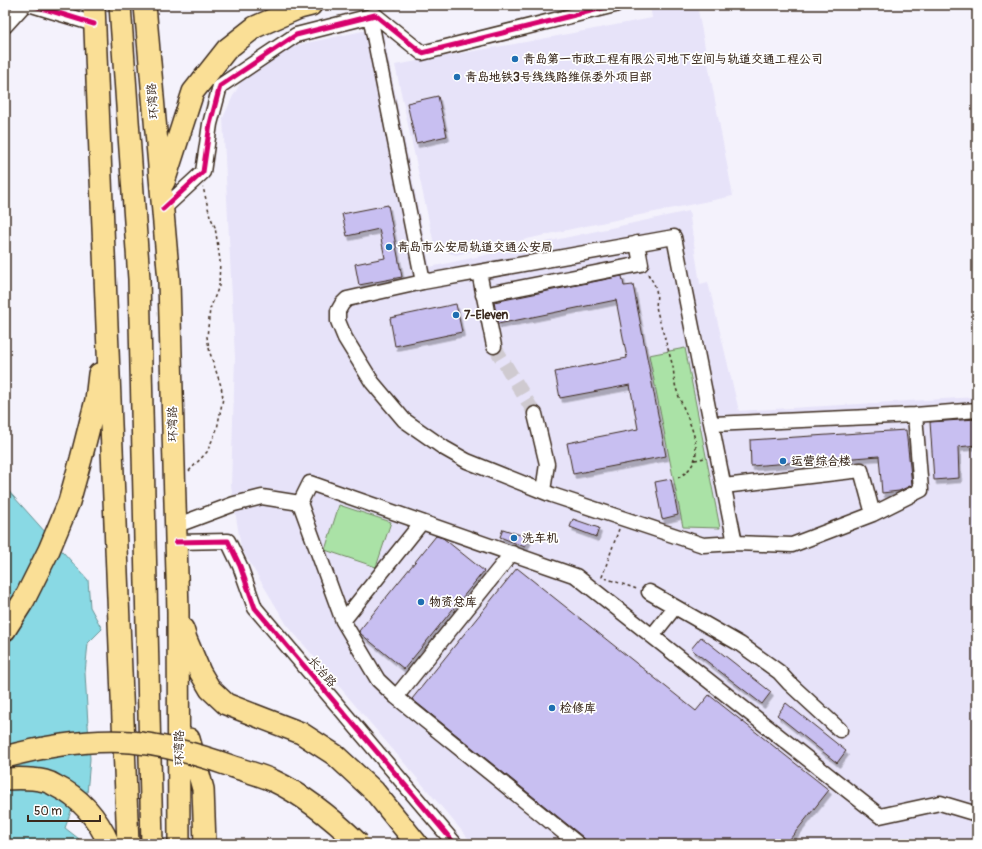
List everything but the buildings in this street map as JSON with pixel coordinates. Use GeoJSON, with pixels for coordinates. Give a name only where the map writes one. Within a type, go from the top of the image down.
{"type":"FeatureCollection","features":[{"type":"Feature","properties":{"kind":"highway"},"geometry":{"type":"LineString","coordinates":[[120,5],[139,279],[152,844]]}},
{"type":"Feature","properties":{"kind":"highway","name":"环湾路"},"geometry":{"type":"LineString","coordinates":[[145,5],[169,281],[178,612],[179,844]]}},
{"type":"Feature","properties":{"kind":"highway"},"geometry":{"type":"LineString","coordinates":[[162,200],[194,92],[227,49],[256,27],[300,8],[311,5]]}},
{"type":"Feature","properties":{"kind":"highway"},"geometry":{"type":"LineString","coordinates":[[94,14],[128,844]]}},
{"type":"Feature","properties":{"kind":"highway"},"geometry":{"type":"LineString","coordinates":[[96,66],[133,188]]}},
{"type":"Feature","properties":{"kind":"highway"},"geometry":{"type":"LineString","coordinates":[[5,630],[24,600],[49,550],[69,502],[82,459],[96,400],[107,315]]}},
{"type":"Feature","properties":{"kind":"highway"},"geometry":{"type":"LineString","coordinates":[[178,612],[186,639],[200,672],[210,689],[226,704],[301,733],[336,755],[374,792],[416,843]]}},
{"type":"Feature","properties":{"kind":"highway"},"geometry":{"type":"LineString","coordinates":[[178,700],[203,789],[205,844]]}},
{"type":"Feature","properties":{"kind":"highway"},"geometry":{"type":"LineString","coordinates":[[5,757],[60,745],[96,742],[131,742],[159,746],[192,754],[215,760],[274,781],[304,799],[342,828],[359,844]]}},
{"type":"Feature","properties":{"kind":"highway"},"geometry":{"type":"LineString","coordinates":[[5,779],[26,778],[46,781],[65,790],[86,807],[103,831],[109,844]]}},
{"type":"Feature","properties":{"kind":"street"},"geometry":{"type":"LineString","coordinates":[[5,26],[24,5]]}},
{"type":"Feature","properties":{"kind":"street"},"geometry":{"type":"LineString","coordinates":[[32,5],[94,14]]}},
{"type":"Feature","properties":{"kind":"street"},"geometry":{"type":"LineString","coordinates":[[162,200],[203,172],[210,124],[220,86],[296,35],[375,15],[422,53],[615,5]]}},
{"type":"Feature","properties":{"kind":"street"},"geometry":{"type":"LineString","coordinates":[[370,16],[423,282]]}},
{"type":"Feature","properties":{"kind":"street"},"geometry":{"type":"LineString","coordinates":[[736,543],[674,237],[423,282],[347,299],[342,304],[338,311],[338,321],[345,338],[372,382],[404,420],[444,448],[467,462],[543,491],[703,544],[736,543],[792,545],[873,514],[921,490],[915,415]]}},
{"type":"Feature","properties":{"kind":"street"},"geometry":{"type":"LineString","coordinates":[[484,295],[641,264],[637,243]]}},
{"type":"Feature","properties":{"kind":"street"},"geometry":{"type":"LineString","coordinates":[[478,272],[494,346]]}},
{"type":"Feature","properties":{"kind":"street"},"geometry":{"type":"LineString","coordinates":[[710,418],[713,424],[915,415],[977,410]]}},
{"type":"Feature","properties":{"kind":"street"},"geometry":{"type":"LineString","coordinates":[[535,414],[547,464],[543,491]]}},
{"type":"Feature","properties":{"kind":"street"},"geometry":{"type":"LineString","coordinates":[[724,486],[861,470],[873,514]]}},
{"type":"Feature","properties":{"kind":"street"},"geometry":{"type":"LineString","coordinates":[[578,844],[396,697],[378,680],[343,621],[300,503],[310,483],[576,576],[880,816],[940,802],[977,814]]}},
{"type":"Feature","properties":{"kind":"street"},"geometry":{"type":"LineString","coordinates":[[176,534],[234,504],[262,497],[300,503]]}},
{"type":"Feature","properties":{"kind":"street"},"geometry":{"type":"LineString","coordinates":[[343,621],[422,522]]}},
{"type":"Feature","properties":{"kind":"street","name":"长治路"},"geometry":{"type":"LineString","coordinates":[[176,534],[228,541],[240,566],[255,608],[455,844]]}},
{"type":"Feature","properties":{"kind":"street"},"geometry":{"type":"LineString","coordinates":[[396,697],[512,553]]}},
{"type":"Feature","properties":{"kind":"street"},"geometry":{"type":"LineString","coordinates":[[649,592],[740,644],[779,672],[840,730]]}},
{"type":"Feature","properties":{"kind":"street"},"geometry":{"type":"LineString","coordinates":[[652,636],[675,607]]}},
{"type":"Feature","properties":{"kind":"path"},"geometry":{"type":"LineString","coordinates":[[174,488],[207,452],[217,429],[223,398],[207,337],[210,309],[219,286],[220,260],[215,227],[210,216],[204,188],[203,172]]}},
{"type":"Feature","properties":{"kind":"path"},"geometry":{"type":"LineString","coordinates":[[641,264],[654,284],[656,290],[657,310],[673,369],[675,383],[694,434],[696,451],[693,466],[678,478]]}},
{"type":"Feature","properties":{"kind":"path"},"geometry":{"type":"LineString","coordinates":[[619,527],[602,577],[649,592]]}},
{"type":"Feature","properties":{"kind":"shaded area"},"geometry":{"type":"Polygon","coordinates":[[[650,5],[697,5],[733,196],[576,228],[456,255],[435,249],[395,65],[652,18],[650,5]]]}},
{"type":"Feature","properties":{"kind":"shaded area"},"geometry":{"type":"Polygon","coordinates":[[[382,27],[430,267],[689,211],[700,284],[708,282],[739,411],[977,397],[977,844],[473,844],[287,625],[241,548],[231,485],[235,358],[223,118],[241,82],[287,47],[382,27]]]}},
{"type":"Feature","properties":{"kind":"green space"},"geometry":{"type":"Polygon","coordinates":[[[685,348],[720,528],[683,527],[649,355],[685,348]]]}},
{"type":"Feature","properties":{"kind":"green space"},"geometry":{"type":"Polygon","coordinates":[[[339,505],[391,522],[376,567],[325,550],[339,505]]]}},
{"type":"Feature","properties":{"kind":"water"},"geometry":{"type":"Polygon","coordinates":[[[5,487],[88,580],[90,607],[102,629],[88,643],[85,673],[90,759],[87,794],[71,811],[65,828],[83,842],[83,844],[5,844],[5,487]]]}},
{"type":"Feature","properties":{"kind":"tunnel"},"geometry":{"type":"LineString","coordinates":[[494,346],[535,414]]}},
{"type":"Feature","properties":{"kind":"cycle path"},"geometry":{"type":"LineString","coordinates":[[32,5],[94,24]]}},
{"type":"Feature","properties":{"kind":"cycle path"},"geometry":{"type":"LineString","coordinates":[[163,209],[203,172],[210,124],[220,86],[296,35],[375,15],[422,53],[615,5]]}},
{"type":"Feature","properties":{"kind":"cycle path"},"geometry":{"type":"LineString","coordinates":[[176,542],[228,541],[240,566],[255,608],[455,844]]}},
{"type":"Feature","properties":{"kind":"place","name":"青岛第一市政工程有限公司地下空间与轨道交通工程公司"},"geometry":{"type":"Point","coordinates":[515,59]}},
{"type":"Feature","properties":{"kind":"place","name":"青岛地铁3号线线路维保委外项目部"},"geometry":{"type":"Point","coordinates":[457,77]}},
{"type":"Feature","properties":{"kind":"place","name":"青岛市公安局轨道交通公安局"},"geometry":{"type":"Point","coordinates":[389,247]}},
{"type":"Feature","properties":{"kind":"place","name":"7-Eleven"},"geometry":{"type":"Point","coordinates":[456,315]}},
{"type":"Feature","properties":{"kind":"place","name":"运营综合楼"},"geometry":{"type":"Point","coordinates":[783,461]}},
{"type":"Feature","properties":{"kind":"place","name":"洗车机"},"geometry":{"type":"Point","coordinates":[514,538]}},
{"type":"Feature","properties":{"kind":"place","name":"物资总库"},"geometry":{"type":"Point","coordinates":[421,602]}},
{"type":"Feature","properties":{"kind":"place","name":"检修库"},"geometry":{"type":"Point","coordinates":[552,708]}}]}
